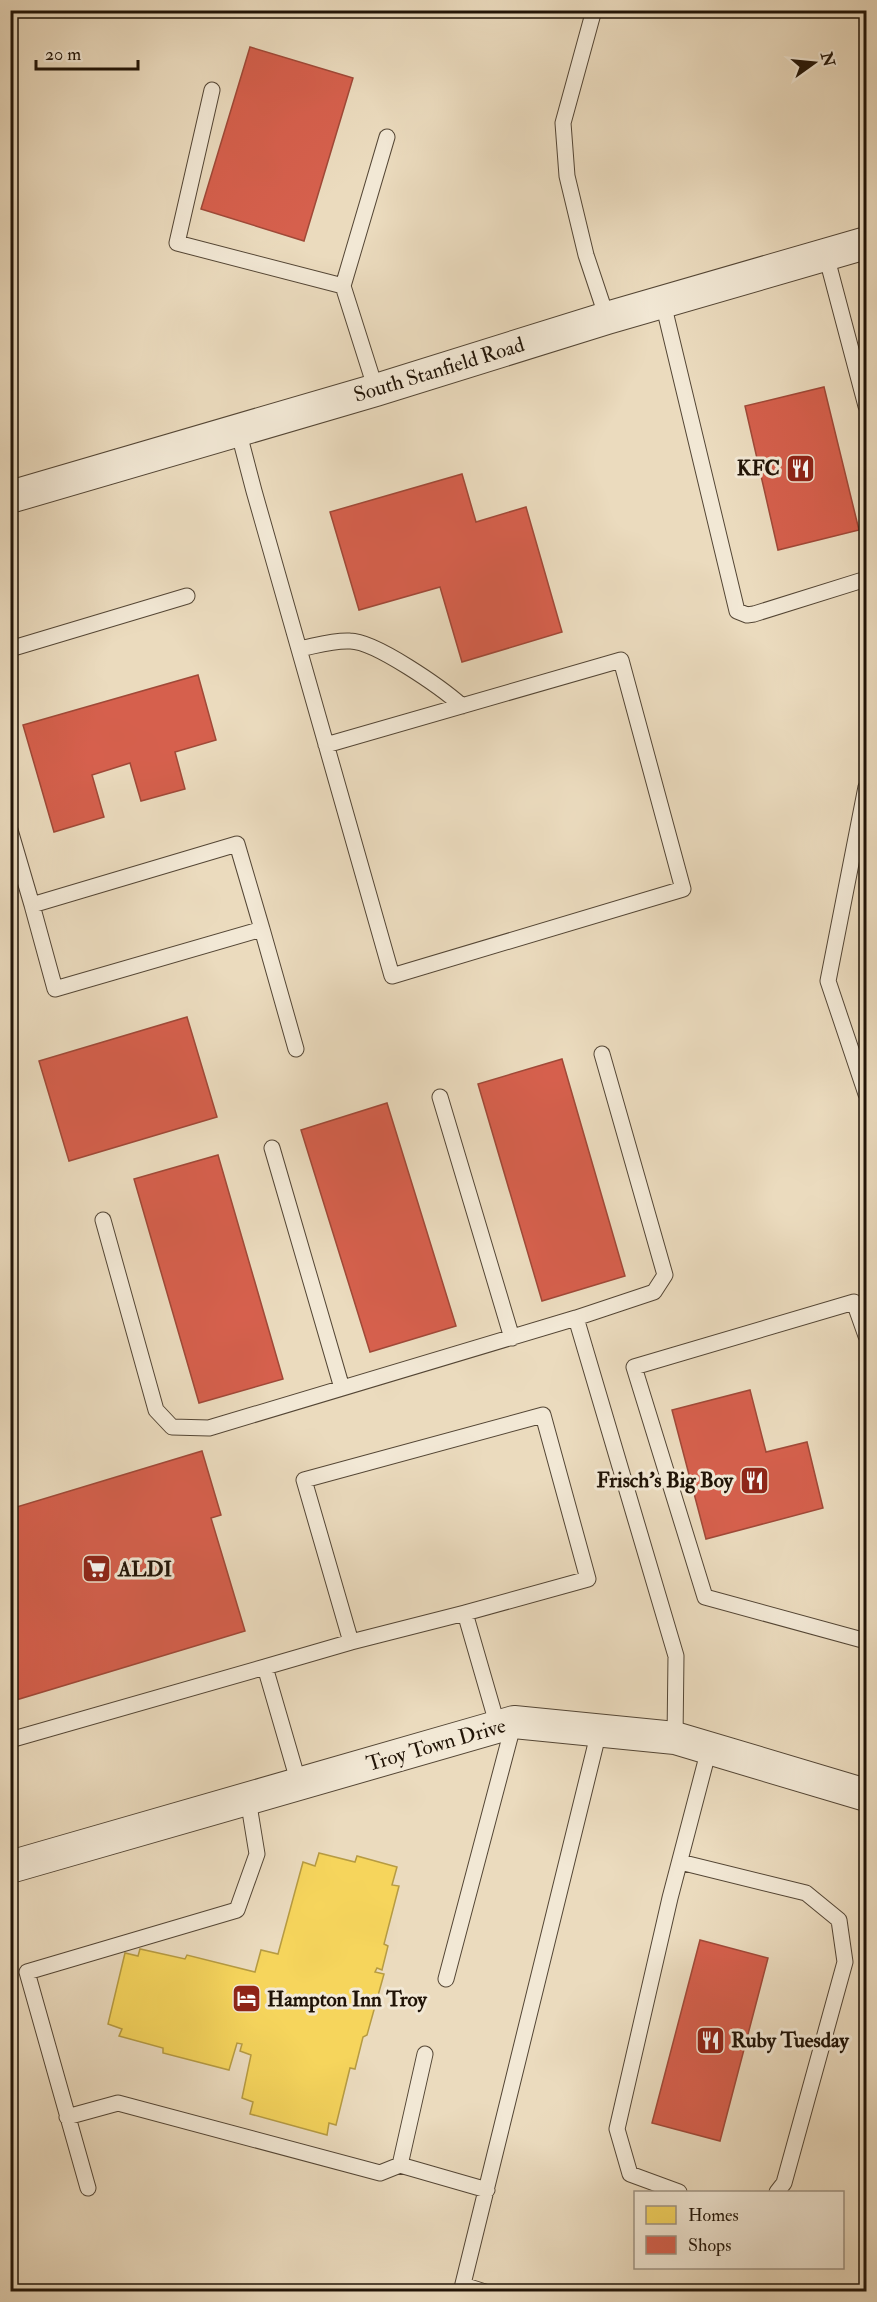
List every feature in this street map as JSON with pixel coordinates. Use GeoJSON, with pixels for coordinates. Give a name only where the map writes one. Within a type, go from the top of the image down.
{"type":"FeatureCollection","features":[{"type":"Feature","properties":{"kind":"street","name":"South Stanfield Road"},"geometry":{"type":"LineString","coordinates":[[11,497],[867,243]]}},
{"type":"Feature","properties":{"kind":"street","name":"Troy Town Drive"},"geometry":{"type":"LineString","coordinates":[[10,1868],[506,1724],[675,1738],[867,1795]]}},
{"type":"Feature","properties":{"kind":"lane"},"geometry":{"type":"LineString","coordinates":[[594,10],[563,123],[567,176],[586,255],[608,318]]}},
{"type":"Feature","properties":{"kind":"lane"},"geometry":{"type":"LineString","coordinates":[[212,90],[177,243],[343,286]]}},
{"type":"Feature","properties":{"kind":"lane"},"geometry":{"type":"LineString","coordinates":[[376,390],[343,286],[387,137]]}},
{"type":"Feature","properties":{"kind":"lane"},"geometry":{"type":"LineString","coordinates":[[826,255],[867,406]]}},
{"type":"Feature","properties":{"kind":"lane"},"geometry":{"type":"LineString","coordinates":[[663,303],[737,611],[747,615],[754,614],[867,579]]}},
{"type":"Feature","properties":{"kind":"lane"},"geometry":{"type":"LineString","coordinates":[[238,430],[326,745],[392,976],[683,889],[621,660],[326,745]]}},
{"type":"Feature","properties":{"kind":"lane"},"geometry":{"type":"LineString","coordinates":[[10,648],[187,596]]}},
{"type":"Feature","properties":{"kind":"lane"},"geometry":{"type":"LineString","coordinates":[[299,649],[351,640],[376,649],[411,669],[441,688],[462,706]]}},
{"type":"Feature","properties":{"kind":"lane"},"geometry":{"type":"LineString","coordinates":[[867,787],[828,981],[867,1094]]}},
{"type":"Feature","properties":{"kind":"lane"},"geometry":{"type":"LineString","coordinates":[[10,830],[55,989],[262,929]]}},
{"type":"Feature","properties":{"kind":"lane"},"geometry":{"type":"LineString","coordinates":[[32,905],[237,844],[296,1049]]}},
{"type":"Feature","properties":{"kind":"lane"},"geometry":{"type":"LineString","coordinates":[[103,1220],[156,1410],[172,1427],[209,1428],[512,1338],[654,1292],[665,1275],[602,1053]]}},
{"type":"Feature","properties":{"kind":"lane"},"geometry":{"type":"LineString","coordinates":[[440,1097],[512,1338]]}},
{"type":"Feature","properties":{"kind":"lane"},"geometry":{"type":"LineString","coordinates":[[272,1148],[342,1388]]}},
{"type":"Feature","properties":{"kind":"lane"},"geometry":{"type":"LineString","coordinates":[[867,1336],[854,1302],[633,1367],[705,1597],[867,1641]]}},
{"type":"Feature","properties":{"kind":"lane"},"geometry":{"type":"LineString","coordinates":[[576,1318],[676,1656],[675,1738]]}},
{"type":"Feature","properties":{"kind":"lane"},"geometry":{"type":"LineString","coordinates":[[10,1740],[351,1642],[588,1579],[543,1415],[304,1480],[351,1642]]}},
{"type":"Feature","properties":{"kind":"lane"},"geometry":{"type":"LineString","coordinates":[[446,1979],[506,1724],[465,1613]]}},
{"type":"Feature","properties":{"kind":"lane"},"geometry":{"type":"LineString","coordinates":[[265,1667],[299,1784]]}},
{"type":"Feature","properties":{"kind":"lane"},"geometry":{"type":"LineString","coordinates":[[485,2292],[462,2288],[599,1731]]}},
{"type":"Feature","properties":{"kind":"lane"},"geometry":{"type":"LineString","coordinates":[[674,2191],[630,2174],[617,2129],[709,1749]]}},
{"type":"Feature","properties":{"kind":"lane"},"geometry":{"type":"LineString","coordinates":[[88,2188],[27,1972],[237,1910],[256,1854],[248,1799]]}},
{"type":"Feature","properties":{"kind":"lane"},"geometry":{"type":"LineString","coordinates":[[680,1862],[806,1893],[839,1920],[845,1962],[784,2183],[778,2191]]}},
{"type":"Feature","properties":{"kind":"lane"},"geometry":{"type":"LineString","coordinates":[[400,2164],[425,2054]]}},
{"type":"Feature","properties":{"kind":"lane"},"geometry":{"type":"LineString","coordinates":[[68,2117],[118,2103],[380,2173],[400,2164],[486,2190]]}},
{"type":"Feature","properties":{"kind":"building: Homes","name":"Hampton Inn Troy"},"geometry":{"type":"Polygon","coordinates":[[[319,1853],[355,1862],[357,1856],[397,1867],[392,1885],[399,1886],[384,1944],[388,1946],[382,1970],[377,1968],[375,1972],[384,1974],[367,2035],[363,2037],[355,2069],[350,2068],[336,2125],[329,2123],[327,2135],[250,2114],[253,2102],[242,2098],[251,2055],[240,2051],[242,2044],[237,2043],[229,2070],[163,2053],[163,2048],[119,2036],[122,2029],[108,2024],[125,1953],[138,1956],[140,1949],[185,1959],[187,1955],[255,1972],[261,1950],[278,1954],[303,1862],[315,1866],[319,1853]]]}},
{"type":"Feature","properties":{"kind":"building: Shops"},"geometry":{"type":"Polygon","coordinates":[[[250,47],[353,78],[304,241],[201,209],[250,47]]]}},
{"type":"Feature","properties":{"kind":"building: Shops","name":"KFC"},"geometry":{"type":"Polygon","coordinates":[[[824,387],[859,530],[778,550],[745,406],[824,387]]]}},
{"type":"Feature","properties":{"kind":"building: Shops"},"geometry":{"type":"Polygon","coordinates":[[[462,474],[476,522],[526,507],[562,632],[462,662],[440,587],[359,610],[330,512],[462,474]]]}},
{"type":"Feature","properties":{"kind":"building: Shops"},"geometry":{"type":"Polygon","coordinates":[[[198,675],[216,740],[175,752],[185,789],[141,801],[130,763],[92,775],[104,817],[54,832],[23,725],[198,675]]]}},
{"type":"Feature","properties":{"kind":"building: Shops"},"geometry":{"type":"Polygon","coordinates":[[[187,1017],[217,1117],[69,1161],[39,1061],[187,1017]]]}},
{"type":"Feature","properties":{"kind":"building: Shops"},"geometry":{"type":"Polygon","coordinates":[[[562,1059],[625,1276],[542,1301],[478,1084],[562,1059]]]}},
{"type":"Feature","properties":{"kind":"building: Shops"},"geometry":{"type":"Polygon","coordinates":[[[387,1103],[456,1326],[370,1352],[301,1130],[387,1103]]]}},
{"type":"Feature","properties":{"kind":"building: Shops"},"geometry":{"type":"Polygon","coordinates":[[[218,1155],[283,1379],[199,1403],[134,1179],[218,1155]]]}},
{"type":"Feature","properties":{"kind":"building: Shops","name":"Frisch's Big Boy"},"geometry":{"type":"Polygon","coordinates":[[[750,1390],[766,1452],[807,1442],[823,1508],[706,1539],[672,1410],[750,1390]]]}},
{"type":"Feature","properties":{"kind":"building: Shops"},"geometry":{"type":"Polygon","coordinates":[[[202,1451],[221,1515],[211,1518],[245,1631],[16,1700],[10,1682],[10,1509],[202,1451]]]}},
{"type":"Feature","properties":{"kind":"building: Shops","name":"Ruby Tuesday"},"geometry":{"type":"Polygon","coordinates":[[[700,1940],[768,1958],[720,2141],[652,2123],[700,1940]]]}},
{"type":"Feature","properties":{"kind":"place","name":"KFC"},"geometry":{"type":"Point","coordinates":[801,468]}},
{"type":"Feature","properties":{"kind":"place","name":"Frisch's Big Boy"},"geometry":{"type":"Point","coordinates":[754,1480]}},
{"type":"Feature","properties":{"kind":"place","name":"ALDI"},"geometry":{"type":"Point","coordinates":[97,1569]}},
{"type":"Feature","properties":{"kind":"place","name":"Hampton Inn Troy"},"geometry":{"type":"Point","coordinates":[246,1999]}},
{"type":"Feature","properties":{"kind":"place","name":"Ruby Tuesday"},"geometry":{"type":"Point","coordinates":[710,2040]}}]}
